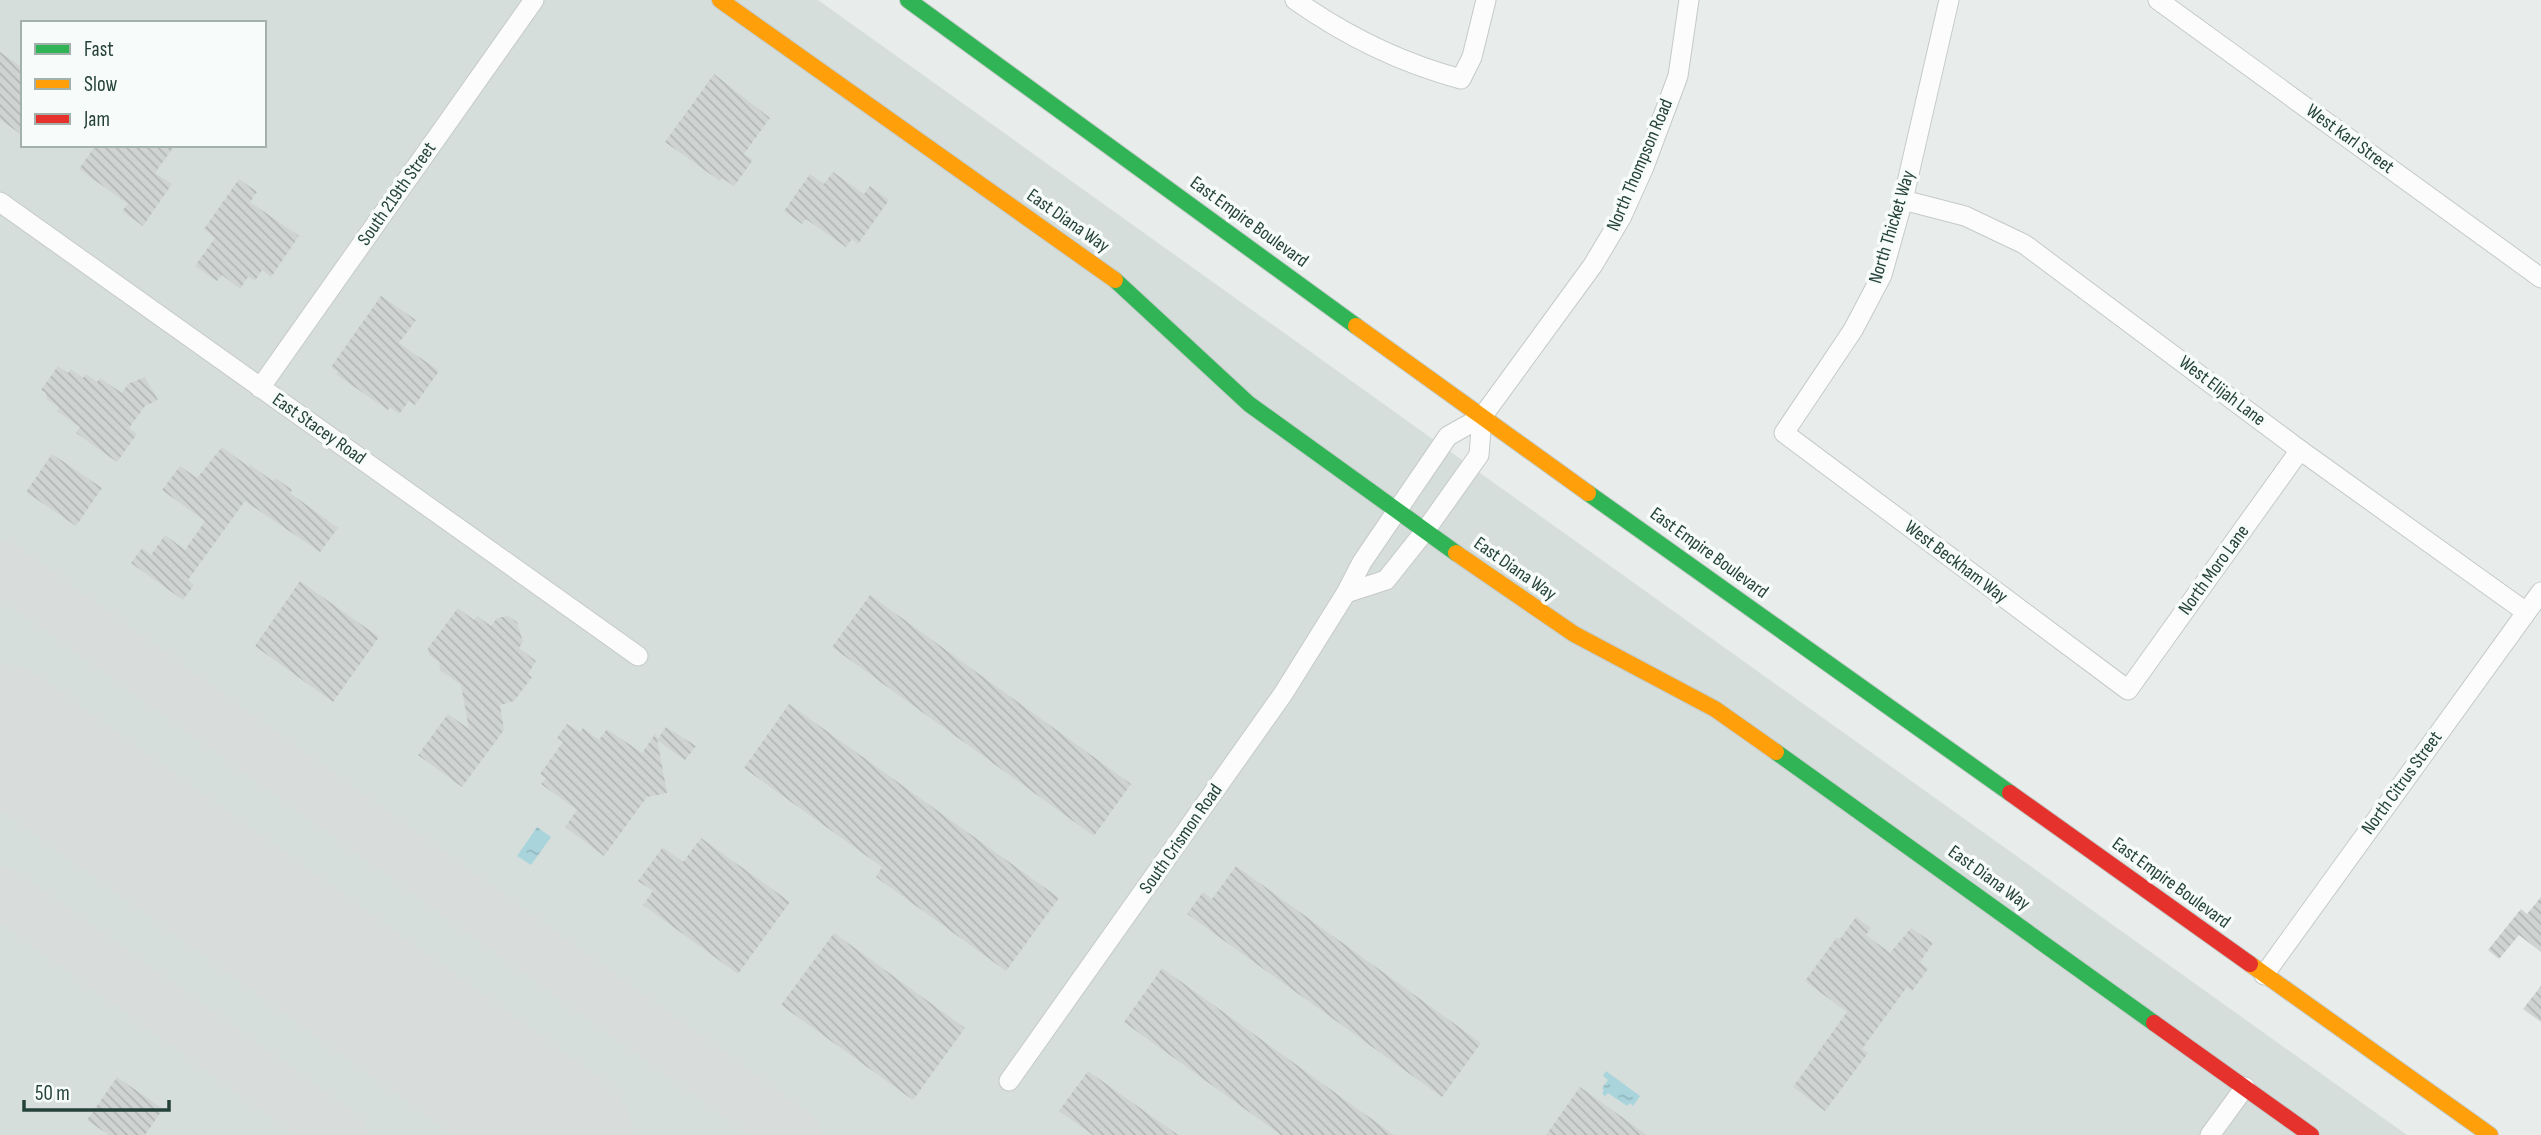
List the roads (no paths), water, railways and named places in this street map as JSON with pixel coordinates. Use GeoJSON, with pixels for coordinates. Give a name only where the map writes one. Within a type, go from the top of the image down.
{"type":"FeatureCollection","features":[{"type":"Feature","properties":{"kind":"street","name":"South 219th Street"},"geometry":{"type":"LineString","coordinates":[[260,388],[534,0]]}},
{"type":"Feature","properties":{"kind":"street","name":"East Diana Way"},"geometry":{"type":"LineString","coordinates":[[720,0],[1120,284],[1249,404],[1397,512],[1574,634],[1715,709],[2311,1135]]}},
{"type":"Feature","properties":{"kind":"street","name":"East Empire Boulevard"},"geometry":{"type":"LineString","coordinates":[[908,0],[1482,417],[2490,1135]]}},
{"type":"Feature","properties":{"kind":"street"},"geometry":{"type":"LineString","coordinates":[[1294,0],[1355,39],[1433,72],[1461,79],[1472,57],[1486,0]]}},
{"type":"Feature","properties":{"kind":"street","name":"North Thompson Road"},"geometry":{"type":"LineString","coordinates":[[1482,417],[1593,265],[1621,218],[1644,167],[1678,76],[1689,0]]}},
{"type":"Feature","properties":{"kind":"street","name":"West Karl Street"},"geometry":{"type":"LineString","coordinates":[[2158,0],[2541,278]]}},
{"type":"Feature","properties":{"kind":"street","name":"North Thicket Way"},"geometry":{"type":"LineString","coordinates":[[1784,433],[1853,330],[1882,275],[1903,200],[1942,1]]}},
{"type":"Feature","properties":{"kind":"street","name":"West Elijah Lane"},"geometry":{"type":"LineString","coordinates":[[1903,200],[1965,216],[2024,243],[2300,450],[2526,612]]}},
{"type":"Feature","properties":{"kind":"street","name":"East Stacey Road"},"geometry":{"type":"LineString","coordinates":[[0,202],[638,656]]}},
{"type":"Feature","properties":{"kind":"street","name":"South Crismon Road"},"geometry":{"type":"LineString","coordinates":[[1009,1081],[1283,694],[1346,593],[1362,562],[1448,436],[1482,417]]}},
{"type":"Feature","properties":{"kind":"street"},"geometry":{"type":"LineString","coordinates":[[1346,593],[1386,580],[1425,531],[1479,455],[1482,417]]}},
{"type":"Feature","properties":{"kind":"street","name":"West Beckham Way"},"geometry":{"type":"LineString","coordinates":[[1784,433],[2128,690]]}},
{"type":"Feature","properties":{"kind":"street","name":"North Moro Lane"},"geometry":{"type":"LineString","coordinates":[[2128,690],[2300,450]]}},
{"type":"Feature","properties":{"kind":"street","name":"North Citrus Street"},"geometry":{"type":"LineString","coordinates":[[2264,975],[2541,592]]}},
{"type":"Feature","properties":{"kind":"street"},"geometry":{"type":"LineString","coordinates":[[2210,1135],[2245,1087]]}},
{"type":"Feature","properties":{"kind":"water"},"geometry":{"type":"Polygon","coordinates":[[[537,827],[551,837],[531,865],[517,856],[537,827]]]}},
{"type":"Feature","properties":{"kind":"water"},"geometry":{"type":"Polygon","coordinates":[[[1606,1071],[1640,1096],[1633,1106],[1630,1103],[1627,1106],[1608,1093],[1605,1096],[1602,1093],[1608,1080],[1603,1076],[1606,1071]]]}}]}
